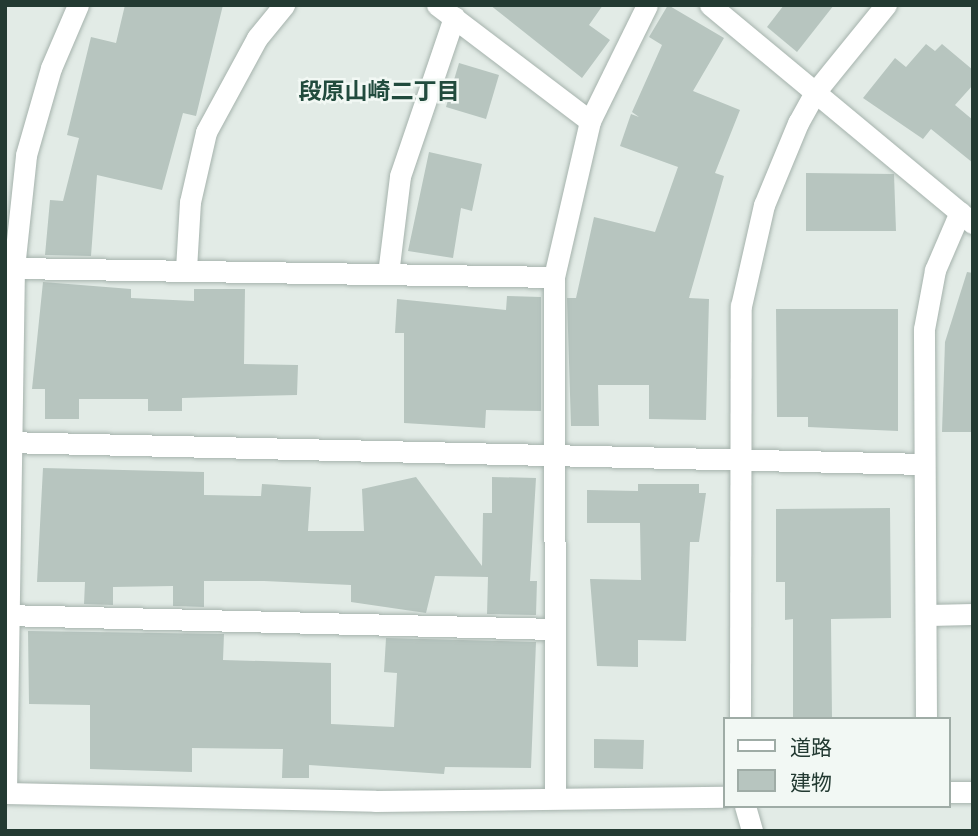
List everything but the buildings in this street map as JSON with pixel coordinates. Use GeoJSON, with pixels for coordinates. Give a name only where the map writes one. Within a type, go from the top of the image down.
{"type":"FeatureCollection","features":[{"type":"Feature","properties":{"kind":"street"},"geometry":{"type":"LineString","coordinates":[[78,5],[51,68],[26,155],[14,268],[5,615],[6,793],[722,797]]}},
{"type":"Feature","properties":{"kind":"street"},"geometry":{"type":"LineString","coordinates":[[186,270],[190,202],[206,132],[257,37],[284,5]]}},
{"type":"Feature","properties":{"kind":"street"},"geometry":{"type":"LineString","coordinates":[[555,798],[550,455],[554,277],[590,121],[647,5]]}},
{"type":"Feature","properties":{"kind":"street"},"geometry":{"type":"LineString","coordinates":[[710,5],[967,218],[935,270],[924,329],[928,615],[926,717]]}},
{"type":"Feature","properties":{"kind":"street"},"geometry":{"type":"LineString","coordinates":[[740,717],[737,460],[741,306],[764,205],[816,91],[886,5]]}},
{"type":"Feature","properties":{"kind":"street"},"geometry":{"type":"LineString","coordinates":[[388,274],[400,176],[445,11],[590,121]]}},
{"type":"Feature","properties":{"kind":"street"},"geometry":{"type":"LineString","coordinates":[[14,268],[554,277]]}},
{"type":"Feature","properties":{"kind":"street"},"geometry":{"type":"LineString","coordinates":[[8,441],[924,464]]}},
{"type":"Feature","properties":{"kind":"street"},"geometry":{"type":"LineString","coordinates":[[928,615],[973,614]]}},
{"type":"Feature","properties":{"kind":"street"},"geometry":{"type":"LineString","coordinates":[[5,615],[553,629]]}},
{"type":"Feature","properties":{"kind":"street"},"geometry":{"type":"LineString","coordinates":[[950,792],[973,792]]}},
{"type":"Feature","properties":{"kind":"street"},"geometry":{"type":"LineString","coordinates":[[746,808],[752,831]]}},
{"type":"Feature","properties":{"kind":"district","name":"段原山崎二丁目"},"geometry":{"type":"Point","coordinates":[379,92]}}]}
